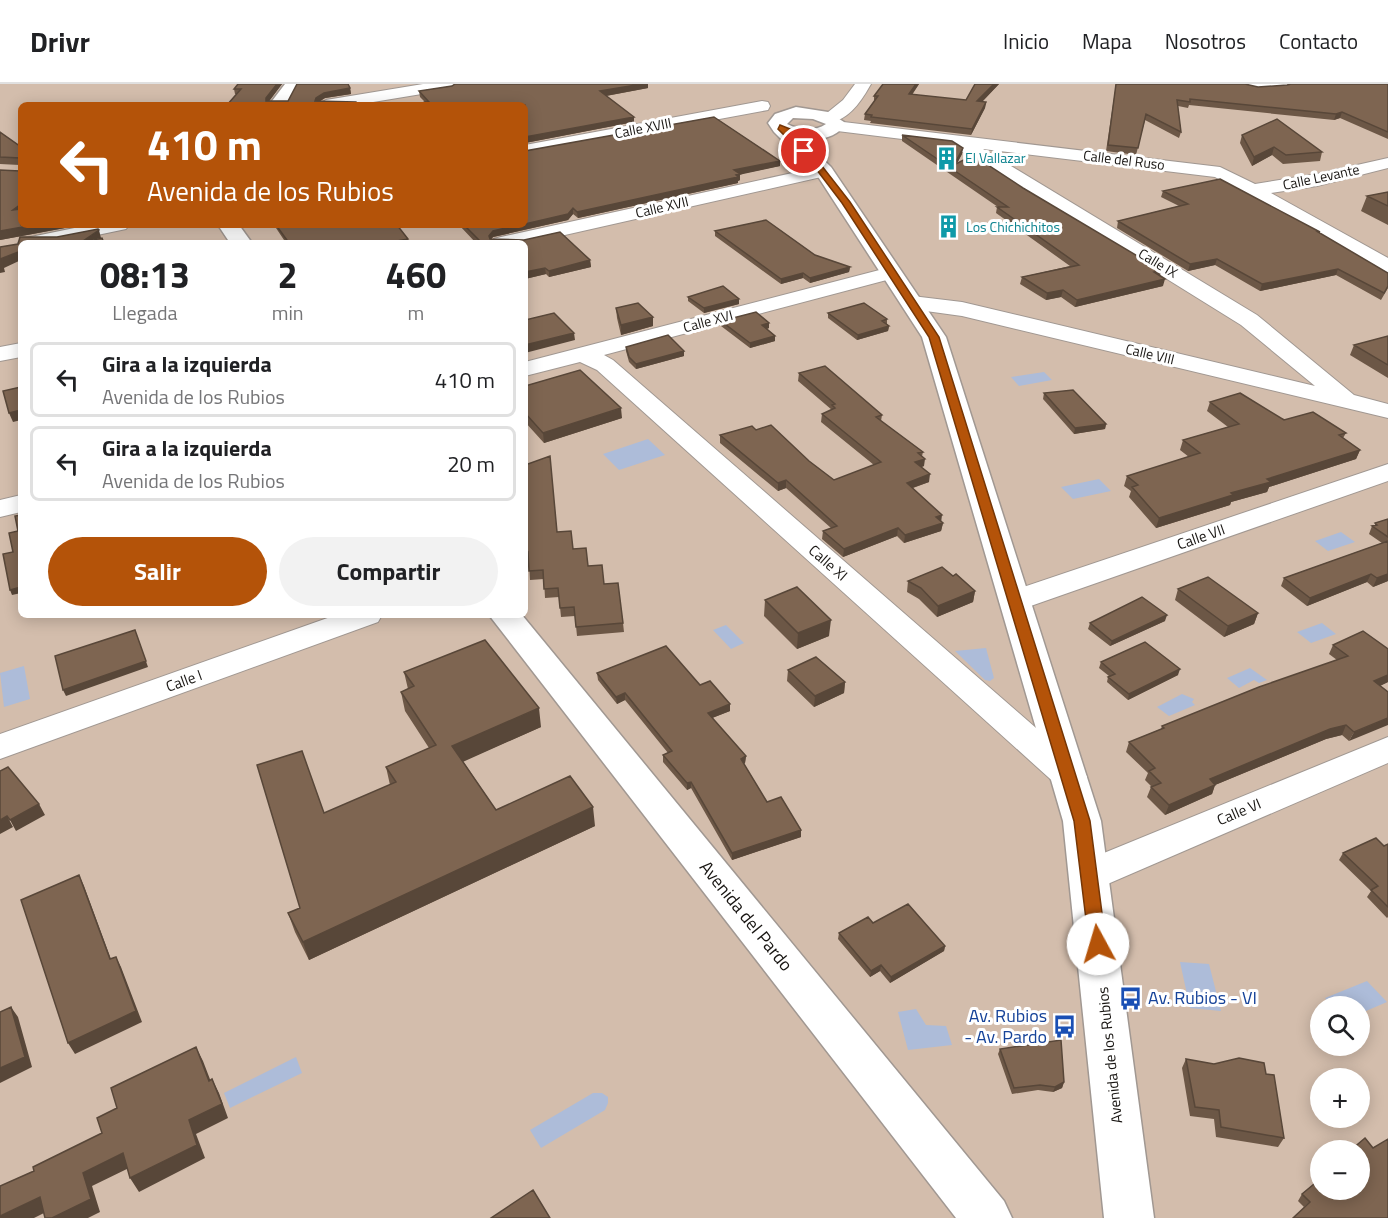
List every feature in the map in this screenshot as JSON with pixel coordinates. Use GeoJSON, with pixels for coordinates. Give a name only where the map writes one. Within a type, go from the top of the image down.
{"type":"FeatureCollection","features":[{"type":"Feature","properties":{"kind":"street"},"geometry":{"type":"LineString","coordinates":[[281,102],[292,84]]}},
{"type":"Feature","properties":{"kind":"street"},"geometry":{"type":"LineString","coordinates":[[344,102],[452,84]]}},
{"type":"Feature","properties":{"kind":"street"},"geometry":{"type":"LineString","coordinates":[[832,122],[852,104],[863,84]]}},
{"type":"Feature","properties":{"kind":"street"},"geometry":{"type":"LineString","coordinates":[[1244,84],[1267,86],[1289,84]]}},
{"type":"Feature","properties":{"kind":"street","name":"Avenida de los Rubios"},"geometry":{"type":"LineString","coordinates":[[761,98],[817,155]]}},
{"type":"Feature","properties":{"kind":"street","name":"Calle XVIII"},"geometry":{"type":"LineString","coordinates":[[528,149],[761,98]]}},
{"type":"Feature","properties":{"kind":"street","name":"Avenida de los Rubios"},"geometry":{"type":"LineString","coordinates":[[783,122],[808,113],[832,122],[824,133],[817,155]]}},
{"type":"Feature","properties":{"kind":"street","name":"Avenida de los Rubios"},"geometry":{"type":"LineString","coordinates":[[783,122],[817,155],[934,337],[1082,821],[1129,1218]]}},
{"type":"Feature","properties":{"kind":"street","name":"Calle del Ruso"},"geometry":{"type":"LineString","coordinates":[[832,122],[958,141],[1220,172],[1388,267]]}},
{"type":"Feature","properties":{"kind":"street","name":"Calle IX"},"geometry":{"type":"LineString","coordinates":[[958,141],[1249,320],[1347,400]]}},
{"type":"Feature","properties":{"kind":"street","name":"Calle XVII"},"geometry":{"type":"LineString","coordinates":[[512,240],[817,155]]}},
{"type":"Feature","properties":{"kind":"street","name":"Calle Levante"},"geometry":{"type":"LineString","coordinates":[[1253,190],[1384,166]]}},
{"type":"Feature","properties":{"kind":"street"},"geometry":{"type":"LineString","coordinates":[[45,240],[104,228]]}},
{"type":"Feature","properties":{"kind":"street","name":"Calle XVI"},"geometry":{"type":"LineString","coordinates":[[528,368],[891,273]]}},
{"type":"Feature","properties":{"kind":"street","name":"Calle VIII"},"geometry":{"type":"LineString","coordinates":[[912,303],[962,309],[1388,411]]}},
{"type":"Feature","properties":{"kind":"street"},"geometry":{"type":"LineString","coordinates":[[0,354],[18,351]]}},
{"type":"Feature","properties":{"kind":"street","name":"Calle XI"},"geometry":{"type":"LineString","coordinates":[[582,354],[605,365],[1070,777]]}},
{"type":"Feature","properties":{"kind":"street","name":"Calle VII"},"geometry":{"type":"LineString","coordinates":[[1014,601],[1388,472]]}},
{"type":"Feature","properties":{"kind":"street"},"geometry":{"type":"LineString","coordinates":[[0,509],[18,504]]}},
{"type":"Feature","properties":{"kind":"street","name":"Calle I"},"geometry":{"type":"LineString","coordinates":[[0,747],[359,618]]}},
{"type":"Feature","properties":{"kind":"street","name":"Avenida del Pardo"},"geometry":{"type":"LineString","coordinates":[[507,618],[987,1218]]}},
{"type":"Feature","properties":{"kind":"street","name":"Calle VI"},"geometry":{"type":"LineString","coordinates":[[1090,875],[1388,749]]}},
{"type":"Feature","properties":{"kind":"shaded area"},"geometry":{"type":"Polygon","coordinates":[[[0,84],[1388,84],[1388,1218],[0,1218],[0,84]]]}},
{"type":"Feature","properties":{"kind":"water"},"geometry":{"type":"Polygon","coordinates":[[[1044,372],[1052,380],[1019,386],[1011,377],[1044,372]]]}},
{"type":"Feature","properties":{"kind":"water"},"geometry":{"type":"Polygon","coordinates":[[[648,439],[665,455],[619,470],[603,454],[648,439]]]}},
{"type":"Feature","properties":{"kind":"water"},"geometry":{"type":"Polygon","coordinates":[[[1099,479],[1111,491],[1073,499],[1061,487],[1099,479]]]}},
{"type":"Feature","properties":{"kind":"water"},"geometry":{"type":"Polygon","coordinates":[[[1341,532],[1355,542],[1328,551],[1315,541],[1341,532]]]}},
{"type":"Feature","properties":{"kind":"water"},"geometry":{"type":"Polygon","coordinates":[[[1322,623],[1336,634],[1311,643],[1297,632],[1322,623]]]}},
{"type":"Feature","properties":{"kind":"water"},"geometry":{"type":"Polygon","coordinates":[[[726,625],[744,643],[731,649],[713,630],[726,625]]]}},
{"type":"Feature","properties":{"kind":"water"},"geometry":{"type":"Polygon","coordinates":[[[986,648],[994,678],[990,681],[985,680],[955,651],[986,648]]]}},
{"type":"Feature","properties":{"kind":"water"},"geometry":{"type":"Polygon","coordinates":[[[24,666],[30,699],[4,707],[0,673],[24,666]]]}},
{"type":"Feature","properties":{"kind":"water"},"geometry":{"type":"Polygon","coordinates":[[[1250,668],[1267,680],[1259,683],[1254,680],[1239,688],[1227,678],[1250,668]]]}},
{"type":"Feature","properties":{"kind":"water"},"geometry":{"type":"Polygon","coordinates":[[[1182,694],[1194,699],[1192,702],[1195,705],[1169,716],[1157,707],[1182,694]]]}},
{"type":"Feature","properties":{"kind":"water"},"geometry":{"type":"Polygon","coordinates":[[[1180,962],[1209,964],[1221,1011],[1190,1008],[1180,962]]]}},
{"type":"Feature","properties":{"kind":"water"},"geometry":{"type":"Polygon","coordinates":[[[1367,981],[1387,1002],[1370,1009],[1370,996],[1330,996],[1367,981]]]}},
{"type":"Feature","properties":{"kind":"water"},"geometry":{"type":"Polygon","coordinates":[[[916,1009],[926,1025],[946,1026],[952,1045],[908,1050],[898,1012],[916,1009]]]}},
{"type":"Feature","properties":{"kind":"water"},"geometry":{"type":"Polygon","coordinates":[[[296,1057],[302,1073],[230,1108],[224,1093],[296,1057]]]}},
{"type":"Feature","properties":{"kind":"water"},"geometry":{"type":"Polygon","coordinates":[[[593,1093],[602,1093],[608,1097],[605,1110],[541,1148],[530,1130],[593,1093]]]}},
{"type":"Feature","properties":{"kind":"building"},"geometry":{"type":"Polygon","coordinates":[[[238,84],[277,84],[266,101],[288,101],[297,84],[348,84],[350,88],[324,93],[315,101],[356,102],[230,102],[241,89],[234,89],[238,84]]]}},
{"type":"Feature","properties":{"kind":"building"},"geometry":{"type":"Polygon","coordinates":[[[455,84],[642,84],[600,91],[634,117],[528,136],[528,102],[429,102],[419,91],[455,84]]]}},
{"type":"Feature","properties":{"kind":"building"},"geometry":{"type":"Polygon","coordinates":[[[883,84],[916,84],[909,94],[966,100],[975,84],[994,84],[977,101],[986,102],[972,129],[871,117],[872,115],[865,114],[878,96],[874,96],[883,84]]]}},
{"type":"Feature","properties":{"kind":"building"},"geometry":{"type":"Polygon","coordinates":[[[1116,84],[1245,84],[1258,87],[1291,84],[1388,84],[1388,132],[1342,112],[1336,114],[1190,99],[1190,102],[1177,100],[1181,132],[1146,114],[1138,148],[1108,145],[1116,84]]]}},
{"type":"Feature","properties":{"kind":"building"},"geometry":{"type":"Polygon","coordinates":[[[714,117],[780,161],[734,170],[740,174],[736,175],[738,177],[577,212],[573,208],[568,214],[528,223],[528,150],[714,117]]]}},
{"type":"Feature","properties":{"kind":"building"},"geometry":{"type":"Polygon","coordinates":[[[1277,119],[1322,152],[1286,155],[1274,147],[1254,157],[1242,135],[1277,119]]]}},
{"type":"Feature","properties":{"kind":"building"},"geometry":{"type":"Polygon","coordinates":[[[0,132],[18,145],[18,158],[0,157],[0,132]]]}},
{"type":"Feature","properties":{"kind":"building"},"geometry":{"type":"Polygon","coordinates":[[[902,135],[952,141],[963,148],[954,165],[973,155],[1023,188],[1161,270],[1154,272],[1165,279],[1077,300],[1063,290],[1047,293],[1022,277],[1079,265],[997,207],[1008,207],[902,135]]]}},
{"type":"Feature","properties":{"kind":"building"},"geometry":{"type":"Polygon","coordinates":[[[0,170],[18,171],[18,206],[13,210],[18,209],[18,228],[0,231],[0,170]]]}},
{"type":"Feature","properties":{"kind":"building"},"geometry":{"type":"Polygon","coordinates":[[[1220,179],[1320,232],[1318,232],[1388,273],[1388,286],[1384,293],[1338,269],[1262,284],[1217,259],[1190,264],[1118,221],[1188,204],[1163,191],[1220,179]]]}},
{"type":"Feature","properties":{"kind":"building"},"geometry":{"type":"Polygon","coordinates":[[[1388,192],[1388,206],[1367,196],[1388,192]]]}},
{"type":"Feature","properties":{"kind":"building"},"geometry":{"type":"Polygon","coordinates":[[[766,220],[815,255],[850,267],[810,278],[803,273],[781,279],[715,231],[766,220]]]}},
{"type":"Feature","properties":{"kind":"building"},"geometry":{"type":"Polygon","coordinates":[[[278,228],[399,228],[408,239],[402,240],[287,240],[278,228]]]}},
{"type":"Feature","properties":{"kind":"building"},"geometry":{"type":"Polygon","coordinates":[[[467,228],[506,228],[493,231],[489,236],[490,239],[524,240],[479,240],[467,228]]]}},
{"type":"Feature","properties":{"kind":"building"},"geometry":{"type":"Polygon","coordinates":[[[99,230],[84,240],[19,240],[20,237],[57,237],[99,230]]]}},
{"type":"Feature","properties":{"kind":"building"},"geometry":{"type":"Polygon","coordinates":[[[560,232],[590,260],[549,271],[545,268],[528,271],[528,240],[524,240],[560,232]]]}},
{"type":"Feature","properties":{"kind":"building"},"geometry":{"type":"Polygon","coordinates":[[[18,244],[18,252],[0,259],[0,247],[18,244]]]}},
{"type":"Feature","properties":{"kind":"building"},"geometry":{"type":"Polygon","coordinates":[[[723,286],[739,299],[704,308],[688,297],[723,286]]]}},
{"type":"Feature","properties":{"kind":"building"},"geometry":{"type":"Polygon","coordinates":[[[638,303],[653,317],[621,325],[616,308],[638,303]]]}},
{"type":"Feature","properties":{"kind":"building"},"geometry":{"type":"Polygon","coordinates":[[[864,303],[887,319],[882,321],[889,326],[858,335],[828,313],[864,303]]]}},
{"type":"Feature","properties":{"kind":"building"},"geometry":{"type":"Polygon","coordinates":[[[756,312],[769,323],[762,325],[775,336],[750,343],[721,321],[756,312]]]}},
{"type":"Feature","properties":{"kind":"building"},"geometry":{"type":"Polygon","coordinates":[[[554,313],[574,333],[528,344],[528,319],[554,313]]]}},
{"type":"Feature","properties":{"kind":"building"},"geometry":{"type":"Polygon","coordinates":[[[668,335],[684,351],[636,364],[629,357],[626,347],[668,335]]]}},
{"type":"Feature","properties":{"kind":"building"},"geometry":{"type":"Polygon","coordinates":[[[1388,336],[1388,365],[1354,345],[1388,336]]]}},
{"type":"Feature","properties":{"kind":"building"},"geometry":{"type":"Polygon","coordinates":[[[825,366],[882,415],[876,417],[923,452],[918,453],[925,459],[915,462],[930,474],[907,483],[942,515],[936,517],[943,523],[905,535],[898,528],[844,549],[823,531],[837,526],[786,480],[778,483],[720,435],[752,426],[756,430],[771,425],[809,461],[834,480],[881,462],[822,414],[835,408],[832,405],[835,404],[799,373],[825,366]]]}},
{"type":"Feature","properties":{"kind":"building"},"geometry":{"type":"Polygon","coordinates":[[[580,370],[621,408],[543,433],[528,416],[528,385],[580,370]]]}},
{"type":"Feature","properties":{"kind":"building"},"geometry":{"type":"Polygon","coordinates":[[[18,388],[18,411],[9,413],[3,391],[18,388]]]}},
{"type":"Feature","properties":{"kind":"building"},"geometry":{"type":"Polygon","coordinates":[[[1073,390],[1106,424],[1075,428],[1044,393],[1073,390]]]}},
{"type":"Feature","properties":{"kind":"building"},"geometry":{"type":"Polygon","coordinates":[[[1240,393],[1284,420],[1313,412],[1346,433],[1339,435],[1360,450],[1267,479],[1271,482],[1159,518],[1132,487],[1138,485],[1127,476],[1200,453],[1183,440],[1239,424],[1210,402],[1240,393]]]}},
{"type":"Feature","properties":{"kind":"building"},"geometry":{"type":"Polygon","coordinates":[[[550,456],[557,532],[571,531],[573,549],[586,548],[588,566],[602,565],[604,584],[618,583],[623,623],[576,627],[574,607],[560,608],[558,588],[544,589],[543,570],[529,571],[528,464],[550,456]]]}},
{"type":"Feature","properties":{"kind":"building"},"geometry":{"type":"Polygon","coordinates":[[[15,516],[18,516],[18,531],[15,516]]]}},
{"type":"Feature","properties":{"kind":"building"},"geometry":{"type":"Polygon","coordinates":[[[1388,519],[1388,537],[1372,526],[1388,519]]]}},
{"type":"Feature","properties":{"kind":"building"},"geometry":{"type":"Polygon","coordinates":[[[18,531],[18,588],[10,590],[3,554],[13,552],[9,533],[18,531]]]}},
{"type":"Feature","properties":{"kind":"building"},"geometry":{"type":"Polygon","coordinates":[[[1388,541],[1388,574],[1377,578],[1371,574],[1310,598],[1284,578],[1388,541]]]}},
{"type":"Feature","properties":{"kind":"building"},"geometry":{"type":"Polygon","coordinates":[[[942,567],[953,576],[956,574],[975,591],[938,606],[921,588],[908,581],[942,567]]]}},
{"type":"Feature","properties":{"kind":"building"},"geometry":{"type":"Polygon","coordinates":[[[1208,577],[1258,613],[1228,626],[1178,589],[1208,577]]]}},
{"type":"Feature","properties":{"kind":"building"},"geometry":{"type":"Polygon","coordinates":[[[797,587],[831,620],[798,633],[765,600],[797,587]]]}},
{"type":"Feature","properties":{"kind":"building"},"geometry":{"type":"Polygon","coordinates":[[[1142,597],[1167,615],[1112,641],[1090,623],[1142,597]]]}},
{"type":"Feature","properties":{"kind":"building"},"geometry":{"type":"Polygon","coordinates":[[[135,630],[146,661],[63,690],[55,656],[135,630]]]}},
{"type":"Feature","properties":{"kind":"building"},"geometry":{"type":"Polygon","coordinates":[[[1363,631],[1388,649],[1388,675],[1374,681],[1388,692],[1388,718],[1354,732],[1346,725],[1330,729],[1210,779],[1215,785],[1169,805],[1151,787],[1161,783],[1149,771],[1155,768],[1129,742],[1164,728],[1162,726],[1259,687],[1348,656],[1333,645],[1363,631]]]}},
{"type":"Feature","properties":{"kind":"building"},"geometry":{"type":"Polygon","coordinates":[[[485,640],[539,708],[452,746],[496,810],[570,776],[593,807],[303,942],[288,913],[300,908],[257,765],[302,751],[324,813],[396,782],[386,767],[436,745],[401,692],[414,686],[404,672],[485,640]]]}},
{"type":"Feature","properties":{"kind":"building"},"geometry":{"type":"Polygon","coordinates":[[[1145,642],[1180,669],[1129,694],[1108,677],[1115,674],[1101,662],[1145,642]]]}},
{"type":"Feature","properties":{"kind":"building"},"geometry":{"type":"Polygon","coordinates":[[[666,646],[700,685],[710,681],[730,704],[708,713],[746,756],[741,759],[767,802],[781,797],[801,830],[732,853],[691,782],[687,783],[663,755],[672,751],[625,693],[616,697],[597,673],[666,646]]]}},
{"type":"Feature","properties":{"kind":"building"},"geometry":{"type":"Polygon","coordinates":[[[816,657],[845,682],[815,696],[788,670],[816,657]]]}},
{"type":"Feature","properties":{"kind":"building"},"geometry":{"type":"Polygon","coordinates":[[[8,767],[39,804],[10,820],[7,816],[0,820],[0,771],[8,767]]]}},
{"type":"Feature","properties":{"kind":"building"},"geometry":{"type":"Polygon","coordinates":[[[1376,838],[1384,846],[1388,844],[1388,907],[1371,890],[1378,886],[1343,853],[1376,838]]]}},
{"type":"Feature","properties":{"kind":"building"},"geometry":{"type":"Polygon","coordinates":[[[79,875],[110,959],[116,957],[136,1011],[68,1043],[21,900],[79,875]]]}},
{"type":"Feature","properties":{"kind":"building"},"geometry":{"type":"Polygon","coordinates":[[[908,904],[945,946],[891,977],[881,965],[871,971],[839,933],[868,917],[873,923],[908,904]]]}},
{"type":"Feature","properties":{"kind":"building"},"geometry":{"type":"Polygon","coordinates":[[[11,1007],[25,1057],[0,1068],[0,1012],[11,1007]]]}},
{"type":"Feature","properties":{"kind":"building"},"geometry":{"type":"Polygon","coordinates":[[[1061,1040],[1064,1082],[1055,1087],[1040,1085],[1014,1088],[1000,1049],[1061,1040]]]}},
{"type":"Feature","properties":{"kind":"building"},"geometry":{"type":"Polygon","coordinates":[[[196,1047],[209,1081],[212,1079],[222,1104],[189,1120],[197,1145],[130,1178],[123,1153],[83,1173],[91,1199],[52,1218],[45,1218],[40,1197],[0,1216],[0,1186],[34,1171],[33,1167],[102,1133],[97,1118],[117,1108],[111,1088],[196,1047]]]}},
{"type":"Feature","properties":{"kind":"building"},"geometry":{"type":"Polygon","coordinates":[[[1239,1058],[1264,1063],[1266,1074],[1274,1075],[1284,1138],[1221,1127],[1219,1110],[1195,1107],[1186,1059],[1214,1064],[1239,1058]]]}},
{"type":"Feature","properties":{"kind":"building"},"geometry":{"type":"Polygon","coordinates":[[[1388,1139],[1388,1218],[1293,1218],[1310,1202],[1302,1194],[1310,1187],[1310,1200],[1370,1200],[1370,1144],[1373,1148],[1388,1139]]]}},
{"type":"Feature","properties":{"kind":"building"},"geometry":{"type":"Polygon","coordinates":[[[533,1190],[550,1218],[491,1218],[533,1190]]]}},
{"type":"Feature","properties":{"kind":"place","name":"El Vallazar"},"geometry":{"type":"Point","coordinates":[947,158]}},
{"type":"Feature","properties":{"kind":"place","name":"Los Chichichitos"},"geometry":{"type":"Point","coordinates":[948,227]}},
{"type":"Feature","properties":{"kind":"place","name":"Av. Rubios - VI"},"geometry":{"type":"Point","coordinates":[1130,998]}},
{"type":"Feature","properties":{"kind":"place","name":"Av. Rubios - Av. Pardo"},"geometry":{"type":"Point","coordinates":[1065,1026]}},
{"type":"Feature","properties":{"kind":"route"},"geometry":{"type":"LineString","coordinates":[[804,151],[780,128],[794,133],[813,134],[814,161],[824,171],[934,337],[1082,821],[1098,944]]}}]}
